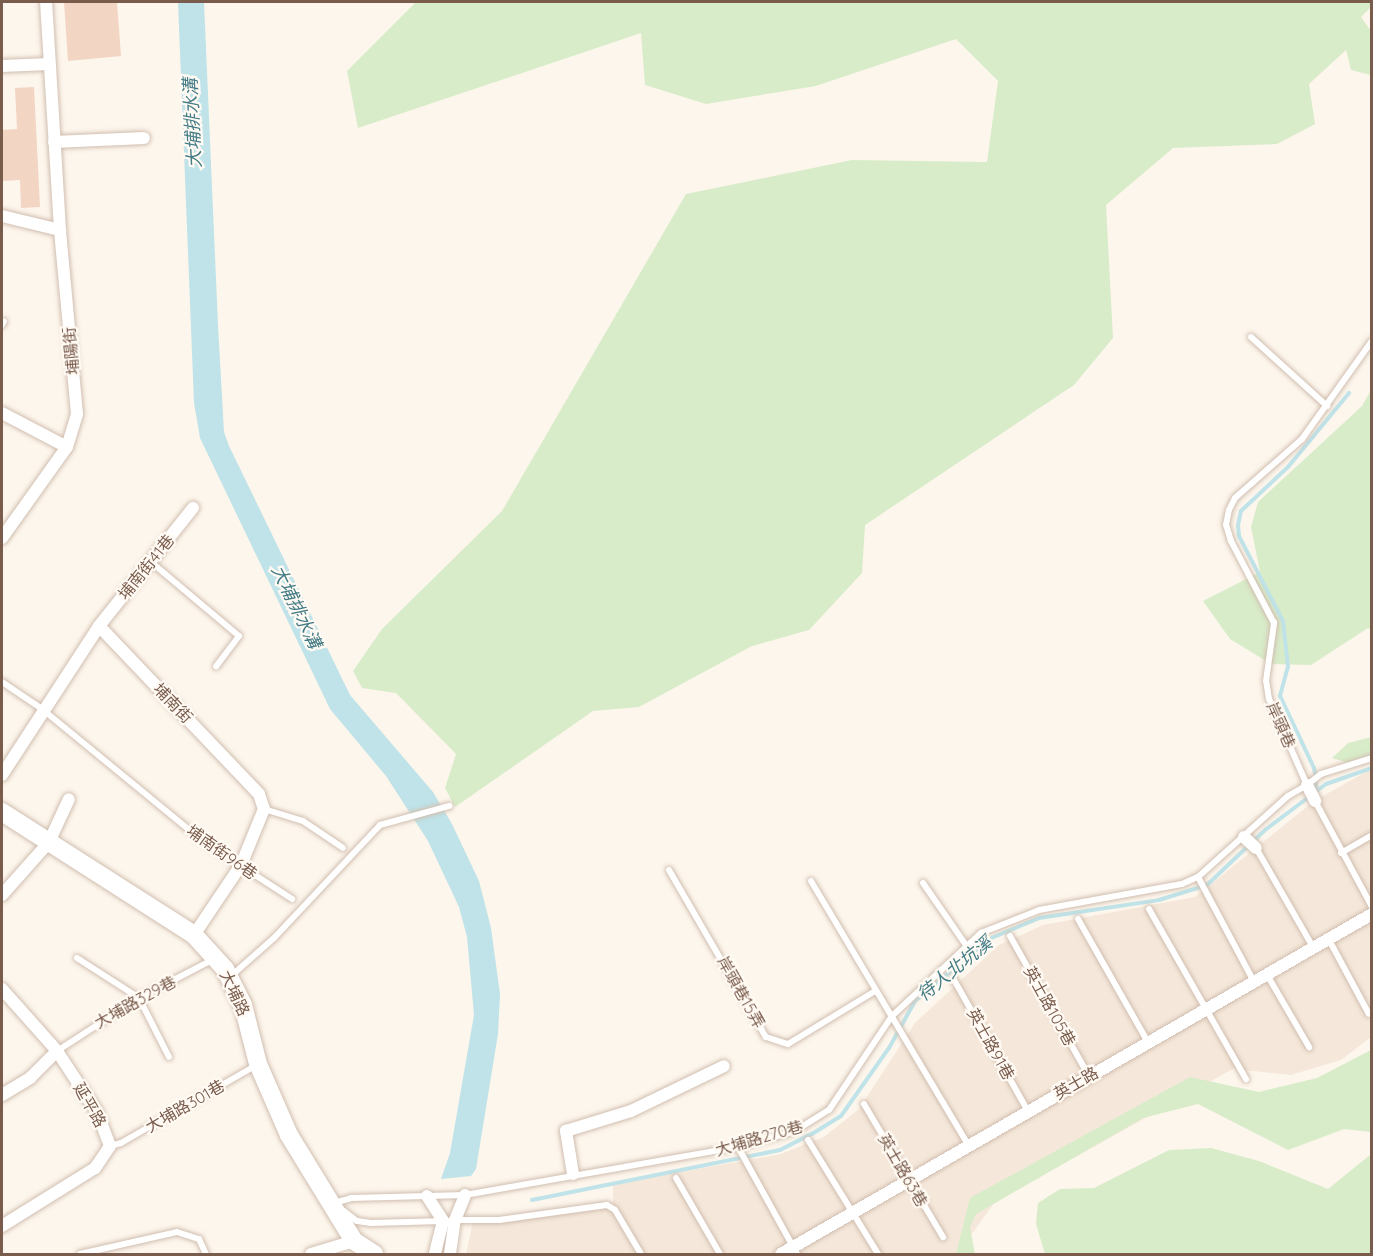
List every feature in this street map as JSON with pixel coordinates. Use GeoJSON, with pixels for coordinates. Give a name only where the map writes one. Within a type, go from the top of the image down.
{"type":"FeatureCollection","features":[{"type":"Feature","properties":{"kind":"main road","name":"大埔路"},"geometry":{"type":"LineString","coordinates":[[2,812],[194,934],[216,958],[231,977],[256,1045],[258,1064],[289,1135],[334,1204],[354,1241],[374,1254]]}},
{"type":"Feature","properties":{"kind":"street","name":"埔陽街"},"geometry":{"type":"LineString","coordinates":[[2,538],[67,447],[77,414],[60,230],[46,2]]}},
{"type":"Feature","properties":{"kind":"street"},"geometry":{"type":"LineString","coordinates":[[2,66],[50,64]]}},
{"type":"Feature","properties":{"kind":"street"},"geometry":{"type":"LineString","coordinates":[[54,142],[144,138]]}},
{"type":"Feature","properties":{"kind":"street"},"geometry":{"type":"LineString","coordinates":[[2,216],[60,230]]}},
{"type":"Feature","properties":{"kind":"street"},"geometry":{"type":"LineString","coordinates":[[2,413],[67,447]]}},
{"type":"Feature","properties":{"kind":"street","name":"埔南街41巷"},"geometry":{"type":"LineString","coordinates":[[99,626],[194,508]]}},
{"type":"Feature","properties":{"kind":"street"},"geometry":{"type":"LineString","coordinates":[[2,775],[42,709],[99,626]]}},
{"type":"Feature","properties":{"kind":"street","name":"埔南街"},"geometry":{"type":"LineString","coordinates":[[99,626],[259,794],[264,809]]}},
{"type":"Feature","properties":{"kind":"street"},"geometry":{"type":"LineString","coordinates":[[1307,785],[1315,801]]}},
{"type":"Feature","properties":{"kind":"street"},"geometry":{"type":"LineString","coordinates":[[2,895],[49,842],[69,799]]}},
{"type":"Feature","properties":{"kind":"street"},"geometry":{"type":"LineString","coordinates":[[194,934],[241,865],[264,809]]}},
{"type":"Feature","properties":{"kind":"street"},"geometry":{"type":"LineString","coordinates":[[1244,837],[1257,848]]}},
{"type":"Feature","properties":{"kind":"street","name":"英士路"},"geometry":{"type":"LineString","coordinates":[[781,1254],[795,1251],[851,1214],[909,1180],[1205,1007],[1371,914]]}},
{"type":"Feature","properties":{"kind":"street","name":"延平路"},"geometry":{"type":"LineString","coordinates":[[2,989],[57,1051],[97,1112],[110,1146],[95,1168],[2,1226]]}},
{"type":"Feature","properties":{"kind":"street"},"geometry":{"type":"LineString","coordinates":[[2,1095],[30,1078],[57,1051]]}},
{"type":"Feature","properties":{"kind":"street"},"geometry":{"type":"LineString","coordinates":[[573,1174],[566,1131],[632,1111],[724,1066]]}},
{"type":"Feature","properties":{"kind":"street"},"geometry":{"type":"LineString","coordinates":[[427,1196],[449,1220],[450,1254]]}},
{"type":"Feature","properties":{"kind":"street"},"geometry":{"type":"LineString","coordinates":[[435,1254],[449,1220],[465,1196]]}},
{"type":"Feature","properties":{"kind":"street"},"geometry":{"type":"LineString","coordinates":[[311,1254],[354,1241]]}},
{"type":"Feature","properties":{"kind":"lane"},"geometry":{"type":"LineString","coordinates":[[1251,337],[1327,406]]}},
{"type":"Feature","properties":{"kind":"lane","name":"岸頭巷"},"geometry":{"type":"LineString","coordinates":[[1307,785],[1269,699],[1266,681],[1274,623],[1226,525],[1235,498],[1302,439],[1371,341]]}},
{"type":"Feature","properties":{"kind":"lane"},"geometry":{"type":"LineString","coordinates":[[151,562],[239,636],[216,666]]}},
{"type":"Feature","properties":{"kind":"lane","name":"埔南街96巷"},"geometry":{"type":"LineString","coordinates":[[2,682],[42,709],[204,842],[292,899]]}},
{"type":"Feature","properties":{"kind":"lane"},"geometry":{"type":"LineString","coordinates":[[892,1016],[981,933],[1014,916],[1107,895],[1182,884],[1198,877],[1288,796],[1321,774],[1371,758]]}},
{"type":"Feature","properties":{"kind":"lane"},"geometry":{"type":"LineString","coordinates":[[1315,801],[1371,907]]}},
{"type":"Feature","properties":{"kind":"lane"},"geometry":{"type":"LineString","coordinates":[[231,977],[274,938],[380,825],[449,806]]}},
{"type":"Feature","properties":{"kind":"lane"},"geometry":{"type":"LineString","coordinates":[[264,809],[303,821],[343,848]]}},
{"type":"Feature","properties":{"kind":"lane"},"geometry":{"type":"LineString","coordinates":[[1341,853],[1371,835]]}},
{"type":"Feature","properties":{"kind":"lane"},"geometry":{"type":"LineString","coordinates":[[1257,848],[1313,947]]}},
{"type":"Feature","properties":{"kind":"lane","name":"岸頭巷15弄"},"geometry":{"type":"LineString","coordinates":[[669,870],[766,1037],[788,1044],[875,991]]}},
{"type":"Feature","properties":{"kind":"lane"},"geometry":{"type":"LineString","coordinates":[[1198,877],[1253,980]]}},
{"type":"Feature","properties":{"kind":"lane"},"geometry":{"type":"LineString","coordinates":[[811,881],[969,1146]]}},
{"type":"Feature","properties":{"kind":"lane"},"geometry":{"type":"LineString","coordinates":[[923,883],[966,945]]}},
{"type":"Feature","properties":{"kind":"lane"},"geometry":{"type":"LineString","coordinates":[[1149,909],[1246,1079]]}},
{"type":"Feature","properties":{"kind":"lane"},"geometry":{"type":"LineString","coordinates":[[1078,920],[1148,1042]]}},
{"type":"Feature","properties":{"kind":"lane","name":"英士路105巷"},"geometry":{"type":"LineString","coordinates":[[1011,936],[1089,1076]]}},
{"type":"Feature","properties":{"kind":"lane"},"geometry":{"type":"LineString","coordinates":[[1328,938],[1369,1014]]}},
{"type":"Feature","properties":{"kind":"lane"},"geometry":{"type":"LineString","coordinates":[[77,957],[139,998],[169,1058]]}},
{"type":"Feature","properties":{"kind":"lane","name":"大埔路329巷"},"geometry":{"type":"LineString","coordinates":[[57,1051],[139,998],[216,958]]}},
{"type":"Feature","properties":{"kind":"lane"},"geometry":{"type":"LineString","coordinates":[[1266,972],[1309,1047]]}},
{"type":"Feature","properties":{"kind":"lane","name":"英士路91巷"},"geometry":{"type":"LineString","coordinates":[[953,978],[1028,1111]]}},
{"type":"Feature","properties":{"kind":"lane","name":"大埔路270巷"},"geometry":{"type":"LineString","coordinates":[[334,1204],[351,1198],[465,1196],[573,1174],[738,1147],[795,1131],[829,1110],[892,1016]]}},
{"type":"Feature","properties":{"kind":"lane","name":"大埔路301巷"},"geometry":{"type":"LineString","coordinates":[[110,1146],[121,1143],[258,1064]]}},
{"type":"Feature","properties":{"kind":"lane","name":"英士路63巷"},"geometry":{"type":"LineString","coordinates":[[864,1104],[943,1237]]}},
{"type":"Feature","properties":{"kind":"lane"},"geometry":{"type":"LineString","coordinates":[[808,1140],[851,1214],[878,1254]]}},
{"type":"Feature","properties":{"kind":"lane"},"geometry":{"type":"LineString","coordinates":[[738,1147],[795,1251]]}},
{"type":"Feature","properties":{"kind":"lane"},"geometry":{"type":"LineString","coordinates":[[676,1178],[720,1254]]}},
{"type":"Feature","properties":{"kind":"lane"},"geometry":{"type":"LineString","coordinates":[[334,1204],[357,1221],[498,1220],[607,1204],[615,1210],[641,1254]]}},
{"type":"Feature","properties":{"kind":"lane"},"geometry":{"type":"LineString","coordinates":[[80,1254],[177,1232],[199,1239],[206,1254]]}},
{"type":"Feature","properties":{"kind":"shaded area"},"geometry":{"type":"Polygon","coordinates":[[[1371,769],[1371,1037],[1341,1060],[1291,1075],[1233,1069],[995,1202],[971,1235],[970,1254],[466,1254],[473,1221],[613,1208],[613,1184],[781,1154],[824,1137],[859,1109],[915,1023],[999,945],[1043,925],[1195,897],[1314,801],[1371,769]]]}},
{"type":"Feature","properties":{"kind":"green space"},"geometry":{"type":"Polygon","coordinates":[[[416,2],[1371,2],[1371,7],[1361,17],[1371,31],[1371,75],[1351,70],[1346,50],[1309,84],[1315,124],[1277,144],[1173,148],[1106,205],[1113,338],[1074,385],[865,525],[862,573],[809,630],[752,646],[639,707],[593,711],[455,807],[445,788],[456,754],[396,693],[362,688],[353,671],[382,629],[502,511],[686,194],[852,160],[987,162],[998,81],[956,39],[816,86],[706,104],[645,85],[641,33],[358,128],[347,71],[416,2]]]}},
{"type":"Feature","properties":{"kind":"green space"},"geometry":{"type":"Polygon","coordinates":[[[1371,390],[1371,630],[1368,628],[1311,665],[1271,664],[1230,639],[1203,601],[1260,572],[1251,527],[1258,502],[1362,406],[1371,390]]]}},
{"type":"Feature","properties":{"kind":"green space"},"geometry":{"type":"Polygon","coordinates":[[[1371,737],[1371,756],[1349,763],[1332,758],[1348,743],[1371,737]]]}},
{"type":"Feature","properties":{"kind":"green space"},"geometry":{"type":"Polygon","coordinates":[[[1371,1050],[1371,1132],[1344,1129],[1288,1150],[1198,1104],[1143,1118],[976,1214],[970,1227],[975,1254],[956,1254],[970,1198],[1190,1077],[1259,1092],[1317,1078],[1371,1050]]]}},
{"type":"Feature","properties":{"kind":"green space"},"geometry":{"type":"Polygon","coordinates":[[[1211,1148],[1259,1161],[1328,1189],[1370,1155],[1371,1254],[1045,1254],[1036,1224],[1038,1203],[1060,1189],[1094,1188],[1169,1150],[1211,1148]]]}},
{"type":"Feature","properties":{"kind":"water","name":"大埔排水溝"},"geometry":{"type":"Polygon","coordinates":[[[178,2],[204,2],[224,432],[350,695],[433,792],[452,824],[479,881],[491,928],[500,994],[498,1034],[476,1169],[471,1176],[441,1179],[450,1153],[474,1015],[467,937],[459,907],[428,841],[386,776],[330,709],[200,438],[194,403],[178,2]]]}},
{"type":"Feature","properties":{"kind":"building"},"geometry":{"type":"Polygon","coordinates":[[[64,2],[117,2],[121,56],[68,61],[64,2]]]}},
{"type":"Feature","properties":{"kind":"building"},"geometry":{"type":"Polygon","coordinates":[[[34,87],[40,207],[21,208],[20,180],[2,181],[2,130],[17,129],[15,88],[34,87]]]}},
{"type":"Feature","properties":{"kind":"waterway"},"geometry":{"type":"LineString","coordinates":[[1317,791],[1314,768],[1280,696],[1288,667],[1283,621],[1239,536],[1238,525],[1241,511],[1288,467],[1349,393]]}},
{"type":"Feature","properties":{"kind":"waterway","name":"待人北坑溪"},"geometry":{"type":"LineString","coordinates":[[532,1200],[780,1150],[812,1134],[841,1116],[889,1048],[915,1001],[989,939],[1039,918],[1159,900],[1207,885],[1265,830],[1326,784],[1372,768]]}}]}
